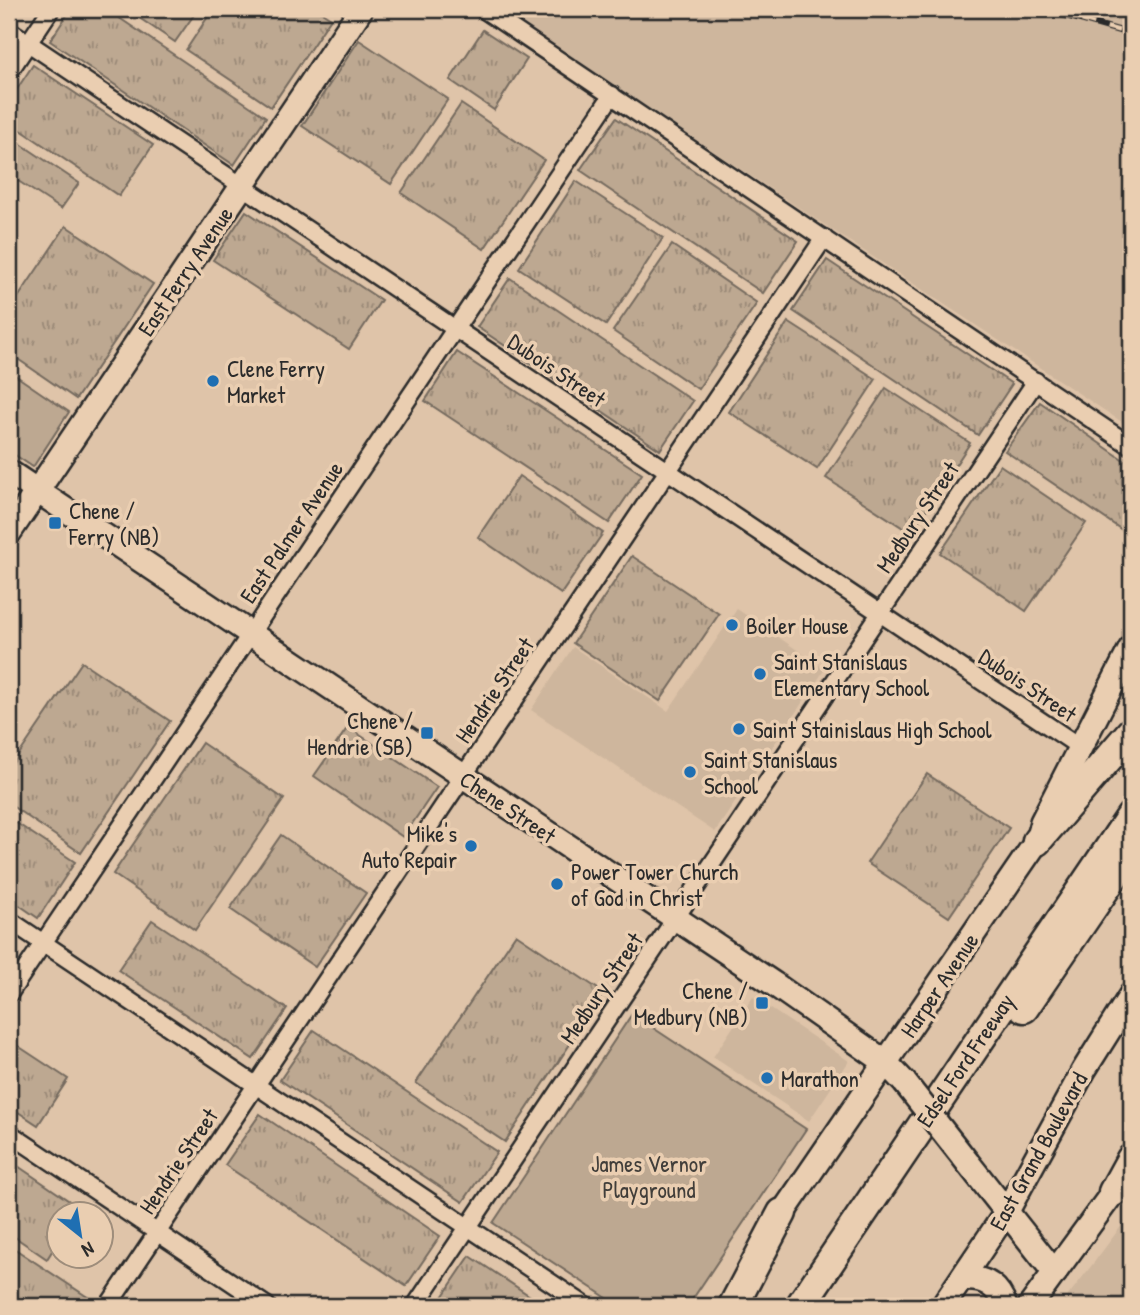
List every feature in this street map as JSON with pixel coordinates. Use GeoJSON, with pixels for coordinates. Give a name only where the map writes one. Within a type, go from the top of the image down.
{"type":"FeatureCollection","features":[{"type":"Feature","properties":{"kind":"highway"},"geometry":{"type":"LineString","coordinates":[[1037,841],[1131,732]]}},
{"type":"Feature","properties":{"kind":"highway","name":"Edsel Ford Freeway"},"geometry":{"type":"LineString","coordinates":[[800,1306],[1131,816]]}},
{"type":"Feature","properties":{"kind":"highway","name":"Edsel Ford Freeway"},"geometry":{"type":"LineString","coordinates":[[823,1306],[1131,851]]}},
{"type":"Feature","properties":{"kind":"highway"},"geometry":{"type":"LineString","coordinates":[[1113,1192],[1131,1159]]}},
{"type":"Feature","properties":{"kind":"highway"},"geometry":{"type":"LineString","coordinates":[[733,1306],[782,1213]]}},
{"type":"Feature","properties":{"kind":"street"},"geometry":{"type":"LineString","coordinates":[[9,72],[51,9]]}},
{"type":"Feature","properties":{"kind":"street","name":"East Ferry Avenue"},"geometry":{"type":"LineString","coordinates":[[9,533],[361,9]]}},
{"type":"Feature","properties":{"kind":"street"},"geometry":{"type":"LineString","coordinates":[[483,9],[1131,446]]}},
{"type":"Feature","properties":{"kind":"street","name":"Dubois Street"},"geometry":{"type":"LineString","coordinates":[[9,30],[1080,747]]}},
{"type":"Feature","properties":{"kind":"street","name":"East Palmer Avenue"},"geometry":{"type":"LineString","coordinates":[[9,994],[612,95]]}},
{"type":"Feature","properties":{"kind":"street","name":"Hendrie Street"},"geometry":{"type":"LineString","coordinates":[[108,1306],[824,238]]}},
{"type":"Feature","properties":{"kind":"street","name":"Medbury Street"},"geometry":{"type":"LineString","coordinates":[[415,1306],[1036,381]]}},
{"type":"Feature","properties":{"kind":"street","name":"Chene Street"},"geometry":{"type":"LineString","coordinates":[[9,472],[774,984],[885,1062],[905,1083],[1055,1273]]}},
{"type":"Feature","properties":{"kind":"street","name":"Harper Avenue"},"geometry":{"type":"LineString","coordinates":[[719,1306],[1037,841],[1042,822],[1131,648]]}},
{"type":"Feature","properties":{"kind":"street"},"geometry":{"type":"LineString","coordinates":[[9,920],[586,1306]]}},
{"type":"Feature","properties":{"kind":"street","name":"East Grand Boulevard"},"geometry":{"type":"LineString","coordinates":[[943,1306],[1007,1211],[1079,1079],[1131,995]]}},
{"type":"Feature","properties":{"kind":"street"},"geometry":{"type":"LineString","coordinates":[[9,1133],[267,1306]]}},
{"type":"Feature","properties":{"kind":"street"},"geometry":{"type":"LineString","coordinates":[[1030,1306],[1131,1168]]}},
{"type":"Feature","properties":{"kind":"street"},"geometry":{"type":"LineString","coordinates":[[962,1279],[973,1278],[988,1283],[999,1293],[1005,1306]]}},
{"type":"Feature","properties":{"kind":"shaded area"},"geometry":{"type":"Polygon","coordinates":[[[499,9],[1131,9],[1131,428],[499,9]]]}},
{"type":"Feature","properties":{"kind":"shaded area","name":"Saint Stanislaus School"},"geometry":{"type":"Polygon","coordinates":[[[737,609],[825,669],[715,832],[531,710],[573,647],[668,711],[737,609]]]}},
{"type":"Feature","properties":{"kind":"shaded area"},"geometry":{"type":"Polygon","coordinates":[[[753,997],[849,1061],[809,1121],[713,1057],[753,997]]]}},
{"type":"Feature","properties":{"kind":"shaded area"},"geometry":{"type":"Polygon","coordinates":[[[1131,1213],[1131,1306],[1060,1306],[1092,1265],[1131,1213]]]}},
{"type":"Feature","properties":{"kind":"green space"},"geometry":{"type":"Polygon","coordinates":[[[71,9],[106,9],[266,117],[234,165],[50,41],[71,9]]]}},
{"type":"Feature","properties":{"kind":"green space"},"geometry":{"type":"Polygon","coordinates":[[[126,9],[198,9],[175,42],[126,9]]]}},
{"type":"Feature","properties":{"kind":"green space"},"geometry":{"type":"Polygon","coordinates":[[[213,9],[317,9],[331,18],[271,107],[186,50],[213,9]]]}},
{"type":"Feature","properties":{"kind":"green space"},"geometry":{"type":"Polygon","coordinates":[[[483,30],[527,59],[494,110],[450,80],[483,30]]]}},
{"type":"Feature","properties":{"kind":"green space"},"geometry":{"type":"Polygon","coordinates":[[[359,40],[448,99],[391,184],[302,126],[359,40]]]}},
{"type":"Feature","properties":{"kind":"green space"},"geometry":{"type":"Polygon","coordinates":[[[33,65],[153,145],[119,196],[9,122],[9,101],[33,65]]]}},
{"type":"Feature","properties":{"kind":"green space"},"geometry":{"type":"Polygon","coordinates":[[[461,104],[544,160],[484,249],[401,193],[461,104]]]}},
{"type":"Feature","properties":{"kind":"green space"},"geometry":{"type":"Polygon","coordinates":[[[616,118],[798,241],[763,293],[580,170],[616,118]]]}},
{"type":"Feature","properties":{"kind":"green space"},"geometry":{"type":"Polygon","coordinates":[[[9,136],[79,183],[61,209],[9,175],[9,136]]]}},
{"type":"Feature","properties":{"kind":"green space"},"geometry":{"type":"Polygon","coordinates":[[[576,181],[663,238],[606,325],[519,268],[576,181]]]}},
{"type":"Feature","properties":{"kind":"green space"},"geometry":{"type":"Polygon","coordinates":[[[246,211],[381,300],[349,349],[213,260],[246,211]]]}},
{"type":"Feature","properties":{"kind":"green space"},"geometry":{"type":"Polygon","coordinates":[[[66,226],[153,284],[76,399],[9,353],[9,311],[66,226]]]}},
{"type":"Feature","properties":{"kind":"green space"},"geometry":{"type":"Polygon","coordinates":[[[672,245],[757,303],[698,389],[613,331],[672,245]]]}},
{"type":"Feature","properties":{"kind":"green space"},"geometry":{"type":"Polygon","coordinates":[[[827,260],[1012,384],[978,435],[793,311],[827,260]]]}},
{"type":"Feature","properties":{"kind":"green space"},"geometry":{"type":"Polygon","coordinates":[[[510,278],[693,401],[660,450],[477,327],[510,278]]]}},
{"type":"Feature","properties":{"kind":"green space"},"geometry":{"type":"Polygon","coordinates":[[[788,322],[876,379],[817,469],[729,412],[788,322]]]}},
{"type":"Feature","properties":{"kind":"green space"},"geometry":{"type":"Polygon","coordinates":[[[457,352],[642,474],[609,523],[425,401],[457,352]]]}},
{"type":"Feature","properties":{"kind":"green space"},"geometry":{"type":"Polygon","coordinates":[[[9,371],[69,412],[33,467],[9,451],[9,371]]]}},
{"type":"Feature","properties":{"kind":"green space"},"geometry":{"type":"Polygon","coordinates":[[[886,388],[970,443],[911,533],[826,478],[886,388]]]}},
{"type":"Feature","properties":{"kind":"green space"},"geometry":{"type":"Polygon","coordinates":[[[1040,402],[1131,465],[1131,536],[1005,451],[1040,402]]]}},
{"type":"Feature","properties":{"kind":"green space"},"geometry":{"type":"Polygon","coordinates":[[[1000,465],[1086,523],[1026,611],[940,553],[1000,465]]]}},
{"type":"Feature","properties":{"kind":"green space"},"geometry":{"type":"Polygon","coordinates":[[[519,476],[603,533],[561,594],[478,537],[519,476]]]}},
{"type":"Feature","properties":{"kind":"green space"},"geometry":{"type":"Polygon","coordinates":[[[632,556],[719,614],[660,701],[573,643],[632,556]]]}},
{"type":"Feature","properties":{"kind":"green space"},"geometry":{"type":"Polygon","coordinates":[[[82,662],[170,721],[81,853],[9,804],[9,769],[82,662]]]}},
{"type":"Feature","properties":{"kind":"green space"},"geometry":{"type":"Polygon","coordinates":[[[348,727],[437,787],[403,837],[314,776],[348,727]]]}},
{"type":"Feature","properties":{"kind":"green space"},"geometry":{"type":"Polygon","coordinates":[[[202,743],[284,799],[195,930],[113,874],[202,743]]]}},
{"type":"Feature","properties":{"kind":"green space"},"geometry":{"type":"Polygon","coordinates":[[[927,774],[1009,828],[949,917],[867,863],[927,774]]]}},
{"type":"Feature","properties":{"kind":"green space"},"geometry":{"type":"Polygon","coordinates":[[[9,818],[75,862],[38,918],[9,898],[9,818]]]}},
{"type":"Feature","properties":{"kind":"green space"},"geometry":{"type":"Polygon","coordinates":[[[281,835],[366,893],[315,967],[230,909],[281,835]]]}},
{"type":"Feature","properties":{"kind":"green space"},"geometry":{"type":"Polygon","coordinates":[[[152,920],[287,1009],[253,1059],[118,970],[152,920]]]}},
{"type":"Feature","properties":{"kind":"green space"},"geometry":{"type":"Polygon","coordinates":[[[516,934],[604,993],[505,1142],[416,1083],[516,934]]]}},
{"type":"Feature","properties":{"kind":"green space","name":"James Vernor Playground"},"geometry":{"type":"Polygon","coordinates":[[[632,1014],[806,1129],[688,1306],[619,1306],[493,1223],[632,1014]]]}},
{"type":"Feature","properties":{"kind":"green space"},"geometry":{"type":"Polygon","coordinates":[[[314,1030],[497,1152],[463,1202],[280,1080],[314,1030]]]}},
{"type":"Feature","properties":{"kind":"green space"},"geometry":{"type":"Polygon","coordinates":[[[9,1040],[68,1079],[38,1125],[9,1106],[9,1040]]]}},
{"type":"Feature","properties":{"kind":"green space"},"geometry":{"type":"Polygon","coordinates":[[[260,1114],[440,1236],[406,1286],[225,1165],[260,1114]]]}},
{"type":"Feature","properties":{"kind":"green space"},"geometry":{"type":"Polygon","coordinates":[[[9,1160],[68,1200],[46,1200],[46,1258],[9,1233],[9,1160]]]}},
{"type":"Feature","properties":{"kind":"green space"},"geometry":{"type":"Polygon","coordinates":[[[9,1245],[89,1298],[83,1306],[9,1306],[9,1245]]]}},
{"type":"Feature","properties":{"kind":"green space"},"geometry":{"type":"Polygon","coordinates":[[[470,1256],[545,1306],[436,1306],[470,1256]]]}},
{"type":"Feature","properties":{"kind":"railway"},"geometry":{"type":"LineString","coordinates":[[1031,9],[1053,12],[1131,34]]}},
{"type":"Feature","properties":{"kind":"place","name":"Clene Ferry Market"},"geometry":{"type":"Point","coordinates":[213,381]}},
{"type":"Feature","properties":{"kind":"place","name":"Chene / Ferry (NB)"},"geometry":{"type":"Point","coordinates":[55,523]}},
{"type":"Feature","properties":{"kind":"place","name":"Boiler House"},"geometry":{"type":"Point","coordinates":[732,625]}},
{"type":"Feature","properties":{"kind":"place","name":"Saint Stanislaus Elementary School"},"geometry":{"type":"Point","coordinates":[760,674]}},
{"type":"Feature","properties":{"kind":"place","name":"Saint Stainislaus High School"},"geometry":{"type":"Point","coordinates":[739,729]}},
{"type":"Feature","properties":{"kind":"place","name":"Chene / Hendrie (SB)"},"geometry":{"type":"Point","coordinates":[427,733]}},
{"type":"Feature","properties":{"kind":"place","name":"Saint Stanislaus School"},"geometry":{"type":"Point","coordinates":[690,772]}},
{"type":"Feature","properties":{"kind":"place","name":"Mike's Auto Repair"},"geometry":{"type":"Point","coordinates":[471,846]}},
{"type":"Feature","properties":{"kind":"place","name":"Power Tower Church of God in Christ"},"geometry":{"type":"Point","coordinates":[557,884]}},
{"type":"Feature","properties":{"kind":"place","name":"Chene / Medbury (NB)"},"geometry":{"type":"Point","coordinates":[762,1003]}},
{"type":"Feature","properties":{"kind":"place","name":"Marathon"},"geometry":{"type":"Point","coordinates":[767,1078]}}]}
